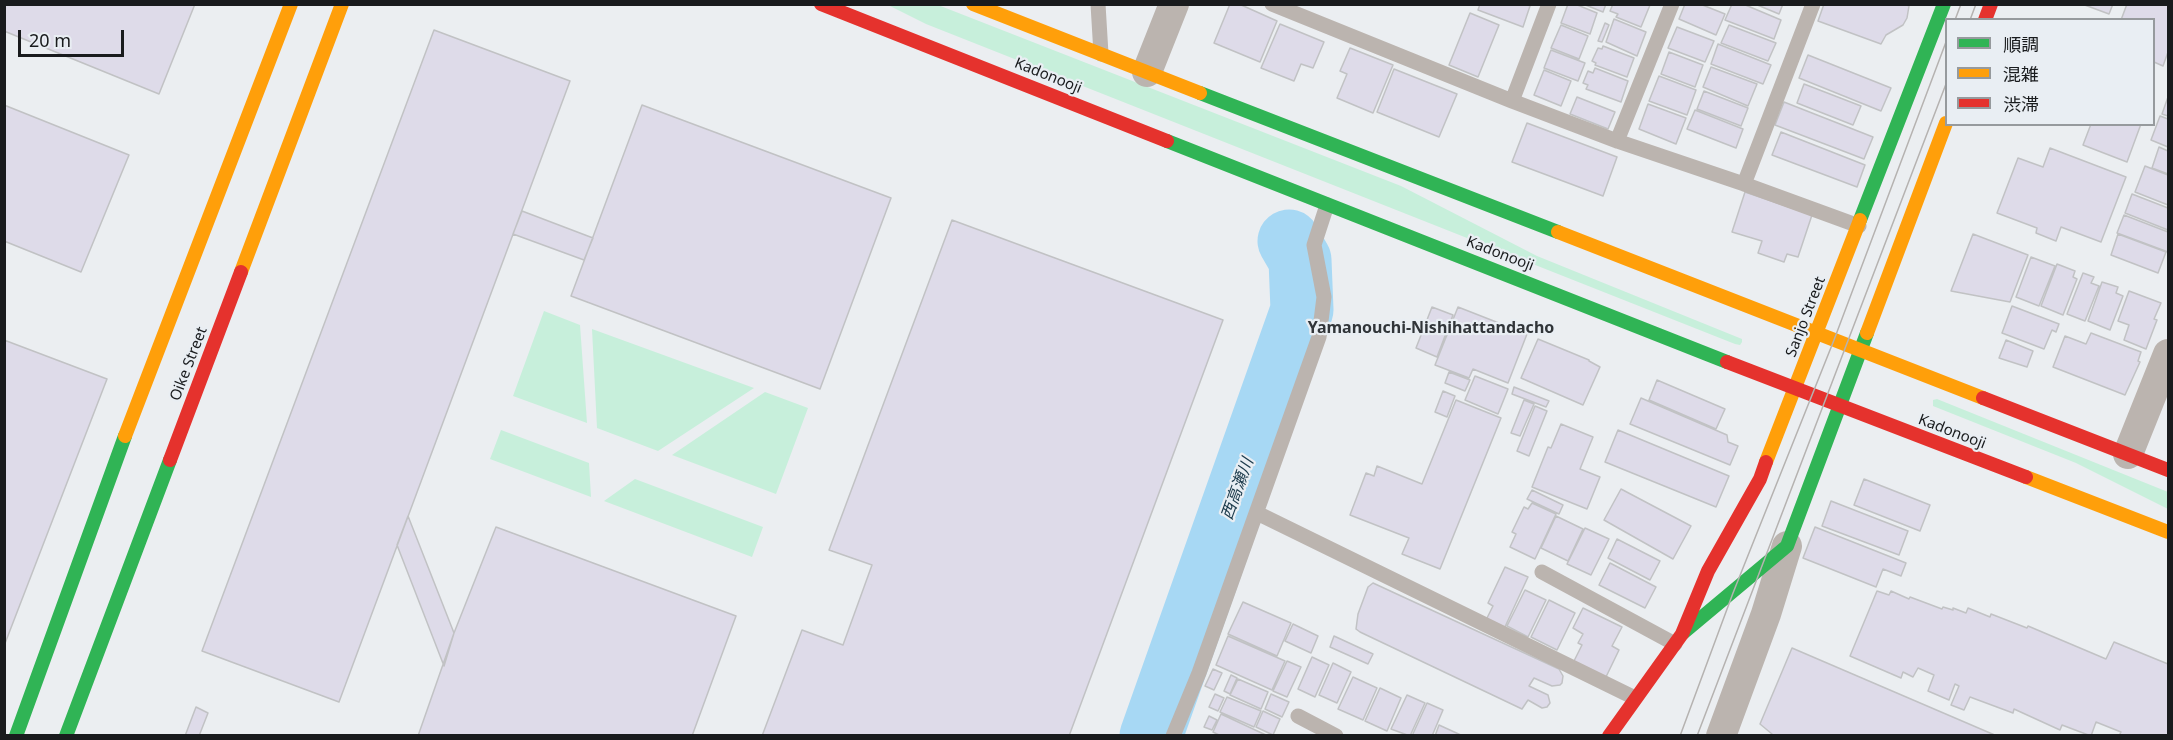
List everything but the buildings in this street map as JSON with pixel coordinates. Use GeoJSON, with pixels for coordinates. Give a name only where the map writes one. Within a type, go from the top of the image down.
{"type":"FeatureCollection","features":[{"type":"Feature","properties":{"kind":"street"},"geometry":{"type":"LineString","coordinates":[[16,735],[129,424],[291,4]]}},
{"type":"Feature","properties":{"kind":"street","name":"Oike Street"},"geometry":{"type":"LineString","coordinates":[[66,735],[342,4]]}},
{"type":"Feature","properties":{"kind":"street","name":"Kadonooji"},"geometry":{"type":"LineString","coordinates":[[820,4],[1795,389],[2169,532]]}},
{"type":"Feature","properties":{"kind":"street"},"geometry":{"type":"LineString","coordinates":[[973,4],[2169,470]]}},
{"type":"Feature","properties":{"kind":"street"},"geometry":{"type":"LineString","coordinates":[[1147,72],[1174,4]]}},
{"type":"Feature","properties":{"kind":"street","name":"Sanjo Street"},"geometry":{"type":"LineString","coordinates":[[1609,735],[1678,639],[1708,571],[1760,479],[1944,4]]}},
{"type":"Feature","properties":{"kind":"street","name":"Sanjo Street"},"geometry":{"type":"LineString","coordinates":[[1678,639],[1787,546],[1946,126]]}},
{"type":"Feature","properties":{"kind":"street"},"geometry":{"type":"LineString","coordinates":[[2128,454],[2169,354]]}},
{"type":"Feature","properties":{"kind":"street"},"geometry":{"type":"LineString","coordinates":[[1722,735],[1766,614],[1787,546]]}},
{"type":"Feature","properties":{"kind":"lane"},"geometry":{"type":"LineString","coordinates":[[1098,4],[1101,54]]}},
{"type":"Feature","properties":{"kind":"lane"},"geometry":{"type":"LineString","coordinates":[[1272,4],[1617,141],[1744,183],[1859,226]]}},
{"type":"Feature","properties":{"kind":"lane"},"geometry":{"type":"LineString","coordinates":[[1512,101],[1549,4]]}},
{"type":"Feature","properties":{"kind":"lane"},"geometry":{"type":"LineString","coordinates":[[1617,141],[1672,4]]}},
{"type":"Feature","properties":{"kind":"lane"},"geometry":{"type":"LineString","coordinates":[[1744,183],[1813,4]]}},
{"type":"Feature","properties":{"kind":"lane"},"geometry":{"type":"LineString","coordinates":[[1173,735],[1199,673],[1319,337],[1324,297],[1314,245],[1327,204]]}},
{"type":"Feature","properties":{"kind":"lane"},"geometry":{"type":"LineString","coordinates":[[1257,513],[1635,698]]}},
{"type":"Feature","properties":{"kind":"lane"},"geometry":{"type":"LineString","coordinates":[[1542,572],[1678,639]]}},
{"type":"Feature","properties":{"kind":"lane"},"geometry":{"type":"LineString","coordinates":[[1298,716],[1336,735]]}},
{"type":"Feature","properties":{"kind":"green space"},"geometry":{"type":"Polygon","coordinates":[[[888,5],[938,5],[1401,186],[1537,256],[1742,339],[1742,342],[1740,345],[1735,344],[926,24],[888,5]]]}},
{"type":"Feature","properties":{"kind":"green space"},"geometry":{"type":"Polygon","coordinates":[[[544,311],[580,325],[587,423],[513,396],[544,311]]]}},
{"type":"Feature","properties":{"kind":"green space"},"geometry":{"type":"Polygon","coordinates":[[[592,329],[754,388],[658,451],[597,428],[592,329]]]}},
{"type":"Feature","properties":{"kind":"green space"},"geometry":{"type":"Polygon","coordinates":[[[765,392],[808,408],[776,494],[672,455],[765,392]]]}},
{"type":"Feature","properties":{"kind":"green space"},"geometry":{"type":"Polygon","coordinates":[[[1937,399],[2168,492],[2168,509],[2076,463],[1933,406],[1933,400],[1937,399]]]}},
{"type":"Feature","properties":{"kind":"green space"},"geometry":{"type":"Polygon","coordinates":[[[501,430],[589,463],[591,497],[490,459],[501,430]]]}},
{"type":"Feature","properties":{"kind":"green space"},"geometry":{"type":"Polygon","coordinates":[[[635,479],[763,527],[752,557],[604,501],[635,479]]]}},
{"type":"Feature","properties":{"kind":"waterway","name":"西高瀬川"},"geometry":{"type":"LineString","coordinates":[[1151,736],[1302,310],[1300,260],[1289,241]]}},
{"type":"Feature","properties":{"kind":"tram line"},"geometry":{"type":"LineString","coordinates":[[1956,18],[1961,4]]}},
{"type":"Feature","properties":{"kind":"tram line"},"geometry":{"type":"LineString","coordinates":[[1971,18],[1976,4]]}},
{"type":"Feature","properties":{"kind":"tram line"},"geometry":{"type":"LineString","coordinates":[[1680,736],[1733,593],[1834,340],[1945,45]]}},
{"type":"Feature","properties":{"kind":"tram line"},"geometry":{"type":"LineString","coordinates":[[1697,736],[1945,87]]}},
{"type":"Feature","properties":{"kind":"traffic: fast"},"geometry":{"type":"LineString","coordinates":[[1860,220],[1944,4]]}},
{"type":"Feature","properties":{"kind":"traffic: fast"},"geometry":{"type":"LineString","coordinates":[[1200,93],[1558,232]]}},
{"type":"Feature","properties":{"kind":"traffic: fast"},"geometry":{"type":"LineString","coordinates":[[1167,141],[1727,362]]}},
{"type":"Feature","properties":{"kind":"traffic: fast"},"geometry":{"type":"LineString","coordinates":[[1683,633],[1787,546],[1867,333]]}},
{"type":"Feature","properties":{"kind":"traffic: fast"},"geometry":{"type":"LineString","coordinates":[[16,736],[125,436]]}},
{"type":"Feature","properties":{"kind":"traffic: fast"},"geometry":{"type":"LineString","coordinates":[[66,736],[170,460]]}},
{"type":"Feature","properties":{"kind":"traffic: slow"},"geometry":{"type":"LineString","coordinates":[[125,436],[291,4]]}},
{"type":"Feature","properties":{"kind":"traffic: slow"},"geometry":{"type":"LineString","coordinates":[[241,272],[342,4]]}},
{"type":"Feature","properties":{"kind":"traffic: slow"},"geometry":{"type":"LineString","coordinates":[[973,4],[1200,93]]}},
{"type":"Feature","properties":{"kind":"traffic: slow"},"geometry":{"type":"LineString","coordinates":[[1867,333],[1945,126]]}},
{"type":"Feature","properties":{"kind":"traffic: slow"},"geometry":{"type":"LineString","coordinates":[[1766,462],[1860,220]]}},
{"type":"Feature","properties":{"kind":"traffic: slow"},"geometry":{"type":"LineString","coordinates":[[1558,232],[1983,398]]}},
{"type":"Feature","properties":{"kind":"traffic: slow"},"geometry":{"type":"LineString","coordinates":[[2026,477],[2168,532]]}},
{"type":"Feature","properties":{"kind":"traffic: jam"},"geometry":{"type":"LineString","coordinates":[[821,4],[1167,141]]}},
{"type":"Feature","properties":{"kind":"traffic: jam"},"geometry":{"type":"LineString","coordinates":[[1986,18],[1991,4]]}},
{"type":"Feature","properties":{"kind":"traffic: jam"},"geometry":{"type":"LineString","coordinates":[[170,460],[241,272]]}},
{"type":"Feature","properties":{"kind":"traffic: jam"},"geometry":{"type":"LineString","coordinates":[[1727,362],[2026,477]]}},
{"type":"Feature","properties":{"kind":"traffic: jam"},"geometry":{"type":"LineString","coordinates":[[1983,398],[2168,470]]}},
{"type":"Feature","properties":{"kind":"traffic: jam"},"geometry":{"type":"LineString","coordinates":[[1609,736],[1682,634],[1708,571],[1760,479],[1766,462]]}},
{"type":"Feature","properties":{"kind":"district","name":"Yamanouchi-Nishihattandacho"},"geometry":{"type":"Point","coordinates":[1431,328]}}]}
